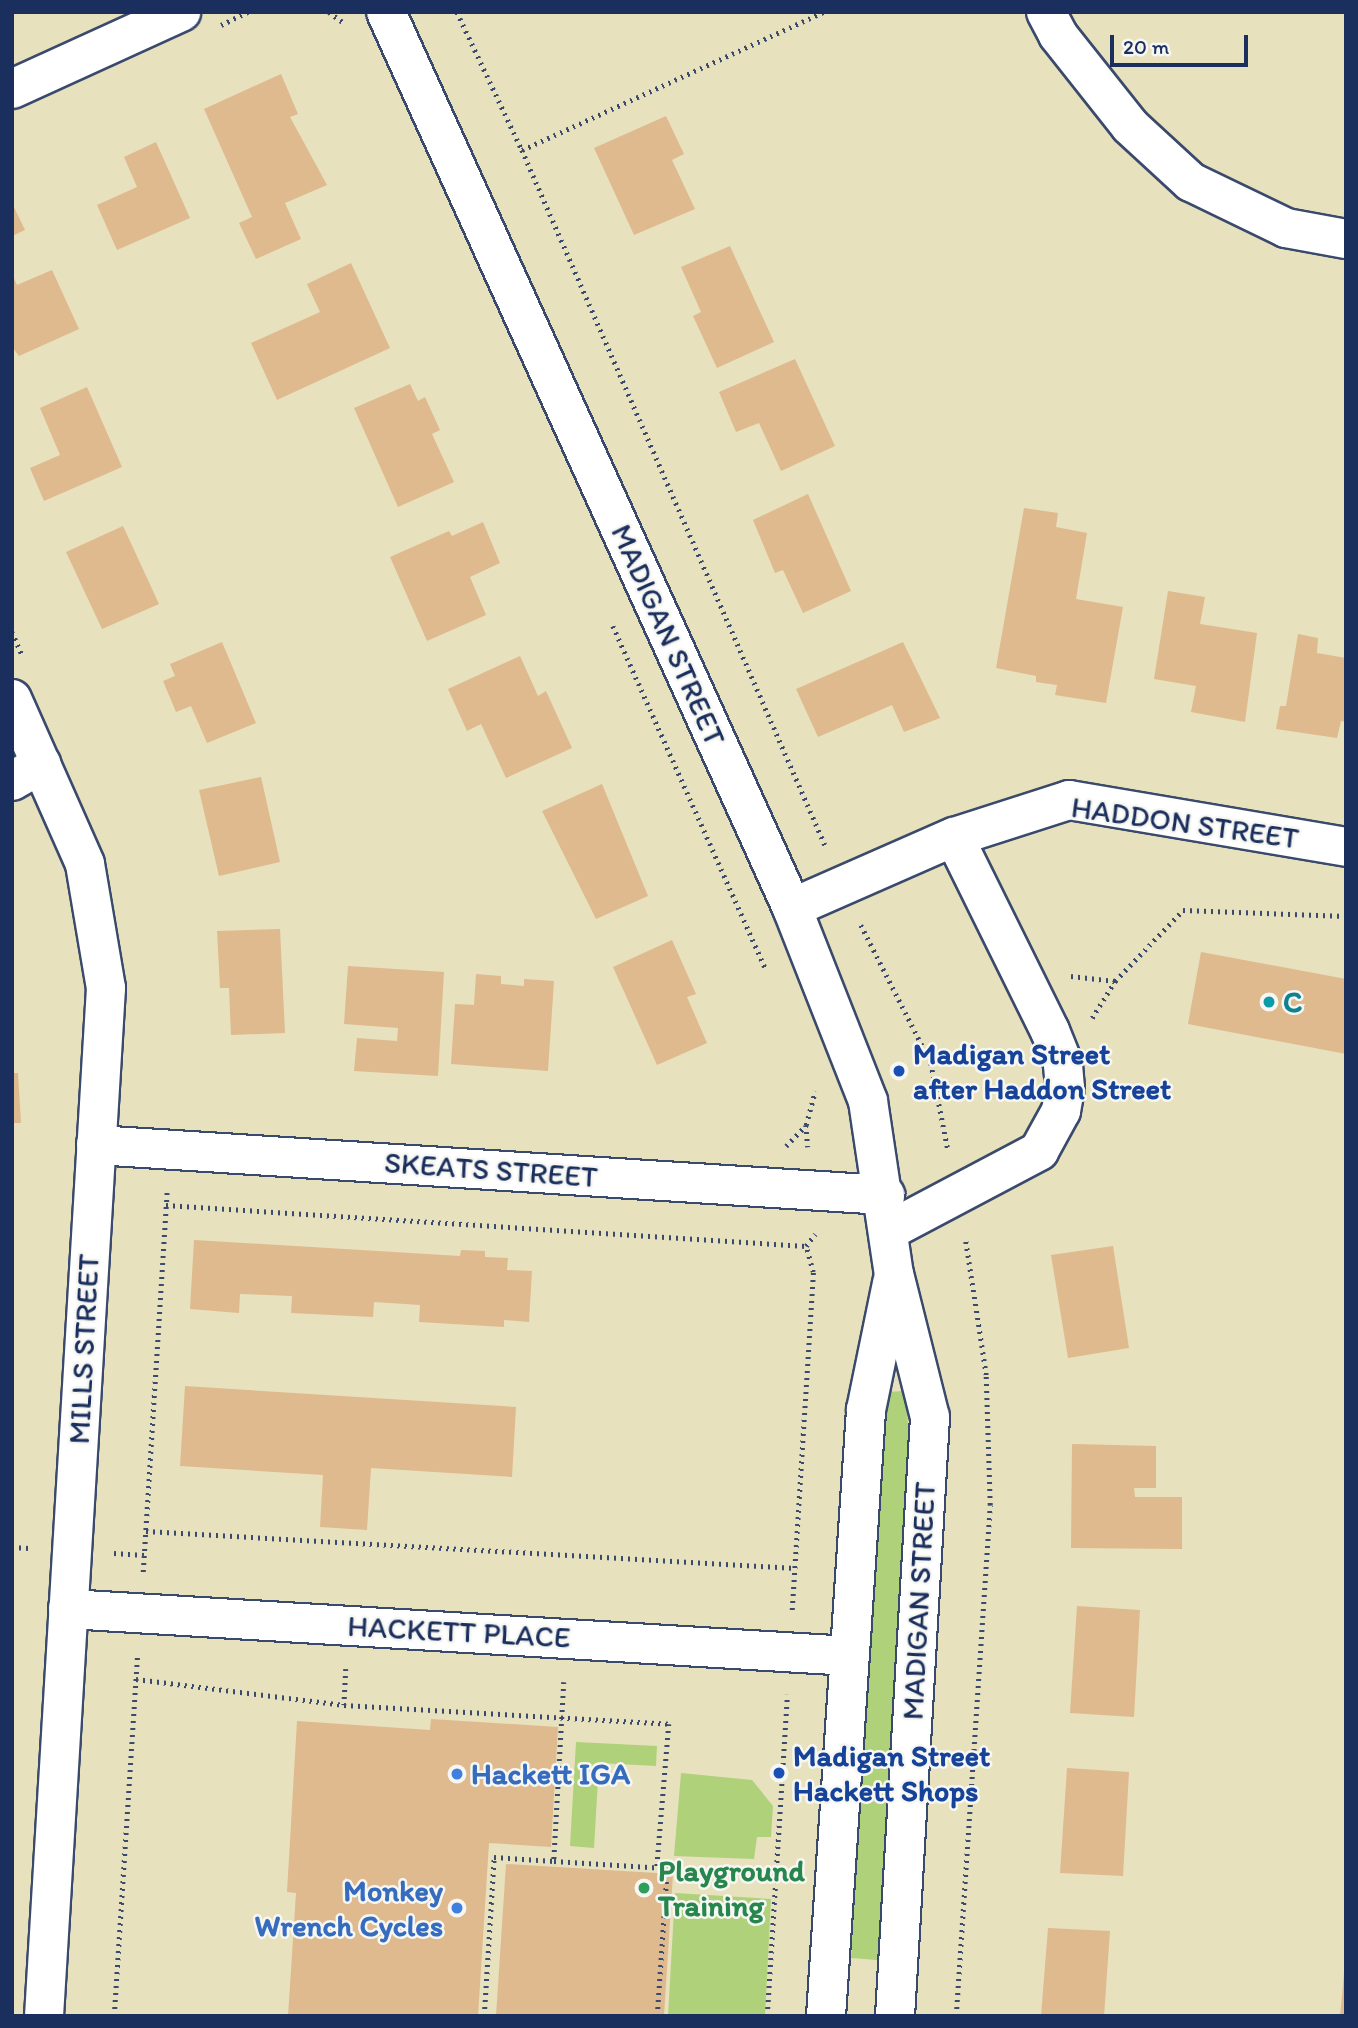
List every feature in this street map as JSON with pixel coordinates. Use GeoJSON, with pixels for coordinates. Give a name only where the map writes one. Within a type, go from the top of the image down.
{"type":"FeatureCollection","features":[{"type":"Feature","properties":{"kind":"street"},"geometry":{"type":"LineString","coordinates":[[12,89],[181,12]]}},
{"type":"Feature","properties":{"kind":"street","name":"MADIGAN STREET"},"geometry":{"type":"LineString","coordinates":[[386,12],[792,908],[868,1101],[888,1213],[894,1274],[930,1417],[895,2016]]}},
{"type":"Feature","properties":{"kind":"street"},"geometry":{"type":"LineString","coordinates":[[1046,12],[1058,35],[1130,126],[1191,182],[1286,228],[1346,239]]}},
{"type":"Feature","properties":{"kind":"street","name":"MILLS STREET"},"geometry":{"type":"LineString","coordinates":[[12,699],[27,773],[85,863],[99,927],[106,988],[44,2016]]}},
{"type":"Feature","properties":{"kind":"street","name":"HADDON STREET"},"geometry":{"type":"LineString","coordinates":[[792,908],[954,837],[1069,800],[1346,847]]}},
{"type":"Feature","properties":{"kind":"street"},"geometry":{"type":"LineString","coordinates":[[888,1213],[1039,1151],[1061,1111],[1065,1088],[1063,1063],[1050,1031],[954,837]]}},
{"type":"Feature","properties":{"kind":"street","name":"SKEATS STREET"},"geometry":{"type":"LineString","coordinates":[[96,1145],[888,1213]]}},
{"type":"Feature","properties":{"kind":"street","name":"MADIGAN STREET"},"geometry":{"type":"LineString","coordinates":[[826,2016],[866,1410],[894,1274]]}},
{"type":"Feature","properties":{"kind":"street","name":"HACKETT PLACE"},"geometry":{"type":"LineString","coordinates":[[68,1609],[849,1656]]}},
{"type":"Feature","properties":{"kind":"path"},"geometry":{"type":"LineString","coordinates":[[329,12],[343,22]]}},
{"type":"Feature","properties":{"kind":"path"},"geometry":{"type":"LineString","coordinates":[[457,12],[522,150],[843,886],[930,1063]]}},
{"type":"Feature","properties":{"kind":"path"},"geometry":{"type":"LineString","coordinates":[[522,150],[824,12]]}},
{"type":"Feature","properties":{"kind":"path"},"geometry":{"type":"LineString","coordinates":[[1065,976],[1115,981],[1183,910],[1346,915]]}},
{"type":"Feature","properties":{"kind":"path"},"geometry":{"type":"LineString","coordinates":[[806,1125],[814,1105],[812,1078]]}},
{"type":"Feature","properties":{"kind":"path"},"geometry":{"type":"LineString","coordinates":[[166,1205],[806,1246]]}},
{"type":"Feature","properties":{"kind":"path"},"geometry":{"type":"LineString","coordinates":[[806,1246],[819,1229]]}},
{"type":"Feature","properties":{"kind":"path"},"geometry":{"type":"LineString","coordinates":[[806,1246],[813,1272]]}},
{"type":"Feature","properties":{"kind":"path"},"geometry":{"type":"LineString","coordinates":[[956,2016],[990,1505],[981,1325]]}},
{"type":"Feature","properties":{"kind":"path"},"geometry":{"type":"LineString","coordinates":[[145,1531],[795,1568]]}},
{"type":"Feature","properties":{"kind":"path"},"geometry":{"type":"LineString","coordinates":[[344,1705],[348,1626]]}},
{"type":"Feature","properties":{"kind":"path"},"geometry":{"type":"LineString","coordinates":[[554,1861],[566,1639]]}},
{"type":"Feature","properties":{"kind":"path"},"geometry":{"type":"LineString","coordinates":[[136,1679],[344,1705],[562,1720],[669,1724],[657,1868]]}},
{"type":"Feature","properties":{"kind":"path"},"geometry":{"type":"LineString","coordinates":[[484,2016],[494,1857],[776,1875]]}},
{"type":"Feature","properties":{"kind":"path"},"geometry":{"type":"LineString","coordinates":[[657,2016],[667,1869]]}},
{"type":"Feature","properties":{"kind":"green space"},"geometry":{"type":"Polygon","coordinates":[[[906,1391],[914,1533],[889,1961],[851,1958],[885,1392],[906,1391]]]}},
{"type":"Feature","properties":{"kind":"green space"},"geometry":{"type":"Polygon","coordinates":[[[576,1742],[657,1746],[656,1766],[599,1763],[594,1848],[570,1846],[576,1742]]]}},
{"type":"Feature","properties":{"kind":"green space"},"geometry":{"type":"Polygon","coordinates":[[[681,1773],[752,1780],[773,1806],[771,1837],[757,1837],[754,1859],[674,1856],[681,1773]]]}},
{"type":"Feature","properties":{"kind":"green space"},"geometry":{"type":"Polygon","coordinates":[[[675,1893],[771,1899],[765,2016],[668,2016],[675,1893]]]}},
{"type":"Feature","properties":{"kind":"building"},"geometry":{"type":"Polygon","coordinates":[[[281,74],[298,114],[290,117],[327,185],[285,203],[301,239],[256,259],[239,223],[252,217],[204,109],[281,74]]]}},
{"type":"Feature","properties":{"kind":"building"},"geometry":{"type":"Polygon","coordinates":[[[666,116],[684,154],[672,160],[695,209],[634,235],[594,148],[666,116]]]}},
{"type":"Feature","properties":{"kind":"building"},"geometry":{"type":"Polygon","coordinates":[[[156,142],[190,218],[117,250],[97,205],[137,187],[124,157],[156,142]]]}},
{"type":"Feature","properties":{"kind":"building"},"geometry":{"type":"Polygon","coordinates":[[[12,203],[25,230],[12,236],[12,203]]]}},
{"type":"Feature","properties":{"kind":"building"},"geometry":{"type":"Polygon","coordinates":[[[730,246],[774,342],[717,368],[693,316],[701,312],[681,267],[730,246]]]}},
{"type":"Feature","properties":{"kind":"building"},"geometry":{"type":"Polygon","coordinates":[[[351,263],[390,348],[277,400],[251,343],[320,312],[307,284],[351,263]]]}},
{"type":"Feature","properties":{"kind":"building"},"geometry":{"type":"Polygon","coordinates":[[[52,270],[79,329],[19,356],[12,347],[12,274],[17,285],[52,270]]]}},
{"type":"Feature","properties":{"kind":"building"},"geometry":{"type":"Polygon","coordinates":[[[795,359],[835,446],[781,471],[759,423],[736,432],[719,392],[795,359]]]}},
{"type":"Feature","properties":{"kind":"building"},"geometry":{"type":"Polygon","coordinates":[[[410,384],[418,401],[425,397],[440,430],[432,434],[454,482],[398,507],[354,408],[410,384]]]}},
{"type":"Feature","properties":{"kind":"building"},"geometry":{"type":"Polygon","coordinates":[[[87,387],[122,467],[44,501],[30,468],[60,455],[40,408],[87,387]]]}},
{"type":"Feature","properties":{"kind":"building"},"geometry":{"type":"Polygon","coordinates":[[[808,494],[851,591],[803,613],[783,570],[775,573],[753,520],[808,494]]]}},
{"type":"Feature","properties":{"kind":"building"},"geometry":{"type":"Polygon","coordinates":[[[1024,508],[1058,513],[1056,527],[1087,533],[1076,599],[1123,607],[1106,703],[1055,695],[1057,685],[1036,682],[1036,676],[996,668],[1024,508]]]}},
{"type":"Feature","properties":{"kind":"building"},"geometry":{"type":"Polygon","coordinates":[[[483,522],[500,563],[470,577],[486,615],[427,641],[390,557],[449,531],[452,536],[483,522]]]}},
{"type":"Feature","properties":{"kind":"building"},"geometry":{"type":"Polygon","coordinates":[[[123,526],[159,604],[102,629],[66,552],[123,526]]]}},
{"type":"Feature","properties":{"kind":"building"},"geometry":{"type":"Polygon","coordinates":[[[1168,591],[1205,597],[1200,624],[1257,633],[1245,722],[1191,712],[1196,686],[1154,679],[1168,591]]]}},
{"type":"Feature","properties":{"kind":"building"},"geometry":{"type":"Polygon","coordinates":[[[1298,634],[1318,638],[1317,653],[1346,658],[1346,722],[1341,721],[1337,738],[1276,729],[1280,706],[1286,706],[1298,634]]]}},
{"type":"Feature","properties":{"kind":"building"},"geometry":{"type":"Polygon","coordinates":[[[222,642],[256,723],[207,743],[191,706],[176,712],[163,681],[175,676],[170,664],[222,642]]]}},
{"type":"Feature","properties":{"kind":"building"},"geometry":{"type":"Polygon","coordinates":[[[903,642],[940,718],[904,732],[892,705],[818,737],[796,689],[903,642]]]}},
{"type":"Feature","properties":{"kind":"building"},"geometry":{"type":"Polygon","coordinates":[[[520,656],[538,696],[546,691],[572,748],[506,778],[481,724],[467,731],[448,689],[520,656]]]}},
{"type":"Feature","properties":{"kind":"building"},"geometry":{"type":"Polygon","coordinates":[[[261,777],[280,862],[219,876],[199,790],[261,777]]]}},
{"type":"Feature","properties":{"kind":"building"},"geometry":{"type":"Polygon","coordinates":[[[602,784],[648,896],[596,919],[542,811],[602,784]]]}},
{"type":"Feature","properties":{"kind":"building"},"geometry":{"type":"Polygon","coordinates":[[[280,929],[285,1033],[231,1035],[229,988],[220,988],[217,931],[280,929]]]}},
{"type":"Feature","properties":{"kind":"building"},"geometry":{"type":"Polygon","coordinates":[[[672,940],[696,994],[687,997],[707,1043],[657,1065],[613,967],[672,940]]]}},
{"type":"Feature","properties":{"kind":"building","name":"C"},"geometry":{"type":"Polygon","coordinates":[[[1201,952],[1346,979],[1346,1054],[1188,1024],[1201,952]]]}},
{"type":"Feature","properties":{"kind":"building"},"geometry":{"type":"Polygon","coordinates":[[[348,966],[444,972],[438,1076],[354,1071],[357,1038],[397,1041],[398,1028],[344,1024],[348,966]]]}},
{"type":"Feature","properties":{"kind":"building"},"geometry":{"type":"Polygon","coordinates":[[[476,974],[501,976],[501,984],[524,986],[524,979],[554,981],[548,1071],[451,1064],[455,1004],[474,1005],[476,974]]]}},
{"type":"Feature","properties":{"kind":"building"},"geometry":{"type":"Polygon","coordinates":[[[12,1073],[18,1073],[21,1123],[12,1123],[12,1073]]]}},
{"type":"Feature","properties":{"kind":"building"},"geometry":{"type":"Polygon","coordinates":[[[194,1240],[460,1256],[461,1250],[485,1251],[485,1257],[508,1258],[507,1270],[532,1271],[529,1322],[504,1320],[504,1327],[419,1322],[420,1305],[374,1302],[373,1317],[291,1313],[292,1296],[240,1294],[239,1313],[190,1309],[194,1240]]]}},
{"type":"Feature","properties":{"kind":"building"},"geometry":{"type":"Polygon","coordinates":[[[1113,1246],[1129,1348],[1068,1358],[1051,1255],[1113,1246]]]}},
{"type":"Feature","properties":{"kind":"building"},"geometry":{"type":"Polygon","coordinates":[[[185,1386],[516,1407],[512,1477],[371,1468],[367,1530],[320,1527],[323,1475],[180,1466],[185,1386]]]}},
{"type":"Feature","properties":{"kind":"building"},"geometry":{"type":"Polygon","coordinates":[[[1072,1444],[1156,1446],[1156,1488],[1134,1488],[1135,1497],[1182,1497],[1182,1549],[1071,1548],[1072,1444]]]}},
{"type":"Feature","properties":{"kind":"building"},"geometry":{"type":"Polygon","coordinates":[[[1077,1606],[1140,1610],[1134,1717],[1070,1713],[1077,1606]]]}},
{"type":"Feature","properties":{"kind":"building"},"geometry":{"type":"Polygon","coordinates":[[[431,1719],[558,1727],[551,1847],[489,1843],[478,2016],[288,2016],[296,1893],[287,1892],[297,1721],[430,1730],[431,1719]]]}},
{"type":"Feature","properties":{"kind":"building"},"geometry":{"type":"Polygon","coordinates":[[[1067,1768],[1129,1772],[1123,1876],[1060,1873],[1067,1768]]]}},
{"type":"Feature","properties":{"kind":"building"},"geometry":{"type":"Polygon","coordinates":[[[506,1864],[673,1874],[664,2016],[496,2016],[506,1864]]]}},
{"type":"Feature","properties":{"kind":"building"},"geometry":{"type":"Polygon","coordinates":[[[1048,1928],[1110,1931],[1104,2016],[1041,2016],[1048,1928]]]}},
{"type":"Feature","properties":{"kind":"building"},"geometry":{"type":"Polygon","coordinates":[[[1344,1972],[1346,2016],[1340,2016],[1342,1996],[1344,1972]]]}},
{"type":"Feature","properties":{"kind":"place","name":"C"},"geometry":{"type":"Point","coordinates":[1269,1002]}},
{"type":"Feature","properties":{"kind":"place","name":"Madigan Street after Haddon Street"},"geometry":{"type":"Point","coordinates":[899,1071]}},
{"type":"Feature","properties":{"kind":"place","name":"Madigan Street Hackett Shops"},"geometry":{"type":"Point","coordinates":[779,1773]}},
{"type":"Feature","properties":{"kind":"place","name":"Hackett IGA"},"geometry":{"type":"Point","coordinates":[457,1774]}},
{"type":"Feature","properties":{"kind":"place","name":"Playground Training"},"geometry":{"type":"Point","coordinates":[644,1888]}},
{"type":"Feature","properties":{"kind":"place","name":"Monkey Wrench Cycles"},"geometry":{"type":"Point","coordinates":[457,1908]}}]}
